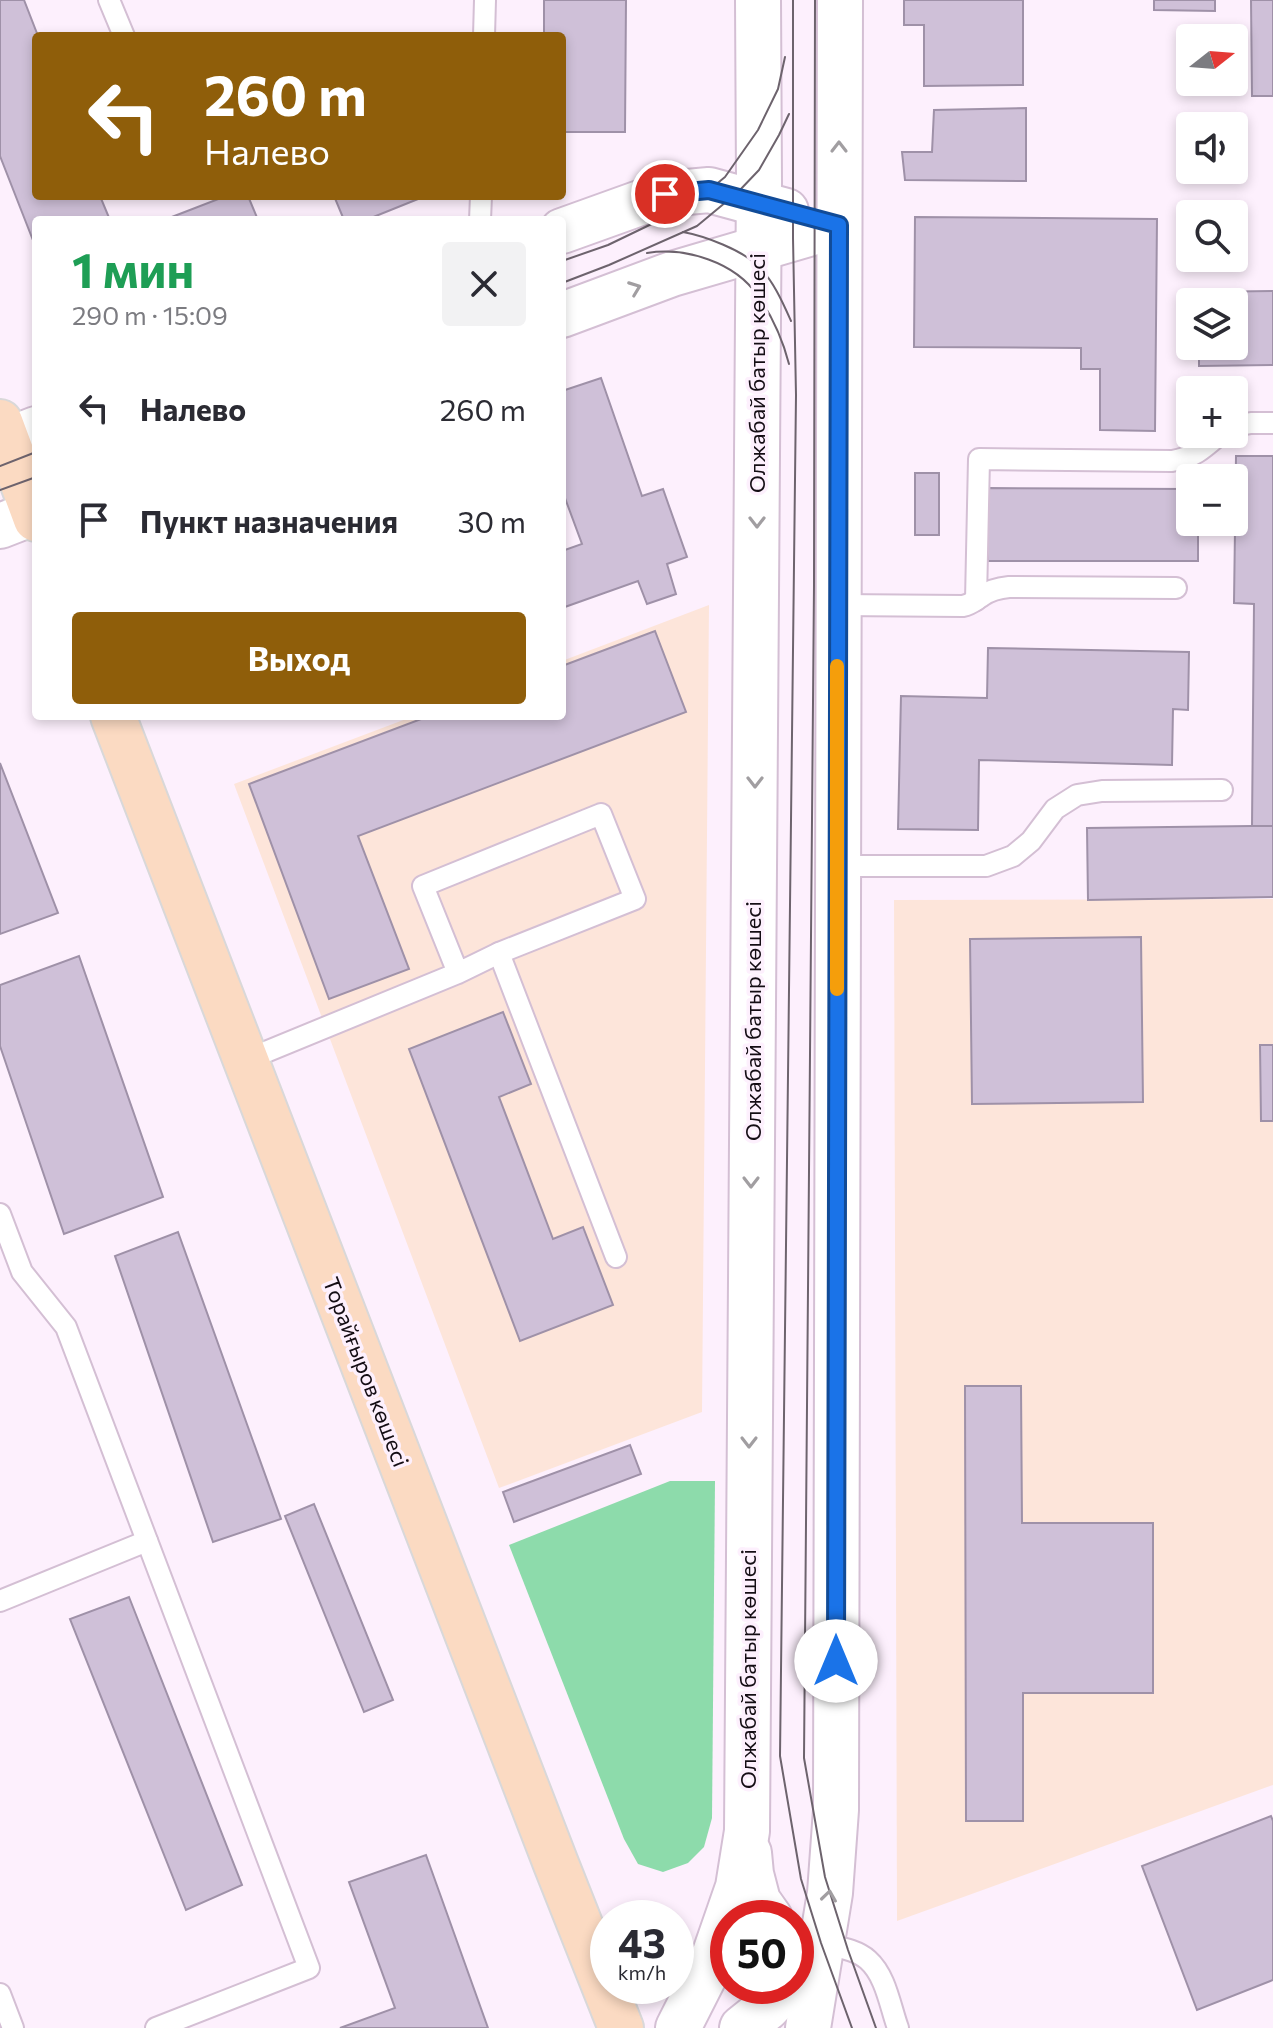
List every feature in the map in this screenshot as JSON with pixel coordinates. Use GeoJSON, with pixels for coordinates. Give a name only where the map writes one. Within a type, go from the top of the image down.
{"type":"FeatureCollection","features":[{"type":"Feature","properties":{"kind":"main road","name":"Олжабай батыр көшесі"},"geometry":{"type":"LineString","coordinates":[[678,2028],[713,1959],[738,1887],[747,1831],[758,0]]}},
{"type":"Feature","properties":{"kind":"main road"},"geometry":{"type":"LineString","coordinates":[[814,1927],[830,1893],[836,1810],[840,0]]}},
{"type":"Feature","properties":{"kind":"main road"},"geometry":{"type":"LineString","coordinates":[[566,230],[665,194],[709,190],[839,225]]}},
{"type":"Feature","properties":{"kind":"main road"},"geometry":{"type":"LineString","coordinates":[[566,314],[672,274],[839,225]]}},
{"type":"Feature","properties":{"kind":"main road"},"geometry":{"type":"LineString","coordinates":[[11,434],[26,518]]}},
{"type":"Feature","properties":{"kind":"main road","name":"Торайғыров көшесі"},"geometry":{"type":"LineString","coordinates":[[115,720],[621,2028]]}},
{"type":"Feature","properties":{"kind":"main road"},"geometry":{"type":"LineString","coordinates":[[747,1831],[751,1874],[758,1900]]}},
{"type":"Feature","properties":{"kind":"main road"},"geometry":{"type":"LineString","coordinates":[[742,2028],[771,2004]]}},
{"type":"Feature","properties":{"kind":"main road"},"geometry":{"type":"LineString","coordinates":[[808,2004],[808,2028]]}},
{"type":"Feature","properties":{"kind":"lane"},"geometry":{"type":"LineString","coordinates":[[109,0],[122,32]]}},
{"type":"Feature","properties":{"kind":"lane"},"geometry":{"type":"LineString","coordinates":[[484,32],[485,0]]}},
{"type":"Feature","properties":{"kind":"lane"},"geometry":{"type":"LineString","coordinates":[[1248,424],[1273,423]]}},
{"type":"Feature","properties":{"kind":"lane"},"geometry":{"type":"LineString","coordinates":[[976,600],[979,459],[1172,461],[1188,458],[1204,448]]}},
{"type":"Feature","properties":{"kind":"lane"},"geometry":{"type":"LineString","coordinates":[[838,605],[963,606],[970,605],[984,593],[1009,587],[1176,588]]}},
{"type":"Feature","properties":{"kind":"lane"},"geometry":{"type":"LineString","coordinates":[[837,866],[986,866],[1013,856],[1031,841],[1055,809],[1077,795],[1102,791],[1222,790]]}},
{"type":"Feature","properties":{"kind":"lane"},"geometry":{"type":"LineString","coordinates":[[246,1060],[458,973],[499,953],[635,899],[601,814],[423,886],[458,973]]}},
{"type":"Feature","properties":{"kind":"lane"},"geometry":{"type":"LineString","coordinates":[[499,953],[616,1257]]}},
{"type":"Feature","properties":{"kind":"lane"},"geometry":{"type":"LineString","coordinates":[[0,1214],[22,1272],[66,1327],[309,1968],[156,2028]]}},
{"type":"Feature","properties":{"kind":"lane"},"geometry":{"type":"LineString","coordinates":[[0,1601],[147,1541]]}},
{"type":"Feature","properties":{"kind":"lane"},"geometry":{"type":"LineString","coordinates":[[814,1942],[866,1958],[879,1973],[898,2028]]}},
{"type":"Feature","properties":{"kind":"lane"},"geometry":{"type":"LineString","coordinates":[[0,1994],[13,2028]]}},
{"type":"Feature","properties":{"kind":"shaded area"},"geometry":{"type":"Polygon","coordinates":[[[709,605],[702,1412],[499,1488],[234,784],[403,720],[566,720],[566,659],[709,605]]]}},
{"type":"Feature","properties":{"kind":"shaded area"},"geometry":{"type":"Polygon","coordinates":[[[1273,899],[1273,1785],[897,1921],[894,900],[1273,899]]]}},
{"type":"Feature","properties":{"kind":"green space"},"geometry":{"type":"Polygon","coordinates":[[[670,1481],[715,1481],[712,1818],[704,1847],[688,1863],[663,1872],[638,1864],[624,1839],[509,1545],[670,1481]]]}},
{"type":"Feature","properties":{"kind":"building"},"geometry":{"type":"Polygon","coordinates":[[[0,0],[24,0],[36,32],[32,32],[32,200],[102,200],[108,216],[32,216],[32,238],[0,156],[0,0]]]}},
{"type":"Feature","properties":{"kind":"building"},"geometry":{"type":"Polygon","coordinates":[[[544,0],[626,0],[625,132],[566,132],[566,32],[544,32],[544,0]]]}},
{"type":"Feature","properties":{"kind":"building"},"geometry":{"type":"Polygon","coordinates":[[[904,0],[1023,0],[1023,85],[924,86],[924,25],[904,25],[904,0]]]}},
{"type":"Feature","properties":{"kind":"building"},"geometry":{"type":"Polygon","coordinates":[[[1154,0],[1215,0],[1215,11],[1154,10],[1154,0]]]}},
{"type":"Feature","properties":{"kind":"building"},"geometry":{"type":"Polygon","coordinates":[[[1251,0],[1273,0],[1273,96],[1252,96],[1251,0]]]}},
{"type":"Feature","properties":{"kind":"building"},"geometry":{"type":"Polygon","coordinates":[[[1026,108],[1026,181],[905,180],[902,152],[932,152],[934,110],[1026,108]]]}},
{"type":"Feature","properties":{"kind":"building"},"geometry":{"type":"Polygon","coordinates":[[[216,200],[250,200],[256,216],[174,216],[216,200]]]}},
{"type":"Feature","properties":{"kind":"building"},"geometry":{"type":"Polygon","coordinates":[[[336,200],[416,200],[376,216],[342,216],[336,200]]]}},
{"type":"Feature","properties":{"kind":"building"},"geometry":{"type":"Polygon","coordinates":[[[915,217],[1157,219],[1155,431],[1100,430],[1100,369],[1081,369],[1081,348],[914,347],[915,217]]]}},
{"type":"Feature","properties":{"kind":"building"},"geometry":{"type":"Polygon","coordinates":[[[1248,291],[1273,291],[1273,365],[1199,366],[1199,360],[1248,360],[1248,291]]]}},
{"type":"Feature","properties":{"kind":"building"},"geometry":{"type":"Polygon","coordinates":[[[601,378],[642,496],[663,489],[687,557],[667,564],[676,594],[647,604],[638,581],[566,607],[566,550],[582,544],[566,501],[566,390],[601,378]]]}},
{"type":"Feature","properties":{"kind":"building"},"geometry":{"type":"Polygon","coordinates":[[[1236,456],[1273,456],[1273,826],[1252,826],[1254,604],[1234,603],[1235,536],[1248,536],[1248,464],[1236,464],[1236,456]]]}},
{"type":"Feature","properties":{"kind":"building"},"geometry":{"type":"Polygon","coordinates":[[[915,473],[939,473],[939,535],[915,535],[915,473]]]}},
{"type":"Feature","properties":{"kind":"building"},"geometry":{"type":"Polygon","coordinates":[[[988,488],[1176,489],[1176,536],[1198,536],[1198,561],[988,561],[988,488]]]}},
{"type":"Feature","properties":{"kind":"building"},"geometry":{"type":"Polygon","coordinates":[[[655,631],[686,712],[358,836],[409,969],[329,999],[249,784],[418,720],[566,720],[566,664],[655,631]]]}},
{"type":"Feature","properties":{"kind":"building"},"geometry":{"type":"Polygon","coordinates":[[[988,648],[1189,652],[1188,710],[1173,709],[1172,765],[979,760],[978,830],[898,829],[901,696],[987,698],[988,648]]]}},
{"type":"Feature","properties":{"kind":"building"},"geometry":{"type":"Polygon","coordinates":[[[0,763],[58,913],[0,934],[0,763]]]}},
{"type":"Feature","properties":{"kind":"building"},"geometry":{"type":"Polygon","coordinates":[[[1273,826],[1273,897],[1088,900],[1087,828],[1273,826]]]}},
{"type":"Feature","properties":{"kind":"building"},"geometry":{"type":"Polygon","coordinates":[[[1141,937],[1143,1102],[972,1104],[970,939],[1141,937]]]}},
{"type":"Feature","properties":{"kind":"building"},"geometry":{"type":"Polygon","coordinates":[[[79,956],[163,1197],[64,1234],[0,1046],[0,985],[79,956]]]}},
{"type":"Feature","properties":{"kind":"building"},"geometry":{"type":"Polygon","coordinates":[[[503,1012],[531,1084],[499,1097],[553,1239],[583,1227],[613,1305],[520,1341],[409,1049],[503,1012]]]}},
{"type":"Feature","properties":{"kind":"building"},"geometry":{"type":"Polygon","coordinates":[[[1260,1045],[1273,1045],[1273,1121],[1261,1121],[1260,1045]]]}},
{"type":"Feature","properties":{"kind":"building"},"geometry":{"type":"Polygon","coordinates":[[[178,1232],[281,1519],[213,1542],[115,1256],[178,1232]]]}},
{"type":"Feature","properties":{"kind":"building"},"geometry":{"type":"Polygon","coordinates":[[[965,1386],[1021,1386],[1022,1523],[1153,1523],[1153,1693],[1023,1693],[1023,1821],[966,1821],[965,1386]]]}},
{"type":"Feature","properties":{"kind":"building"},"geometry":{"type":"Polygon","coordinates":[[[630,1445],[641,1474],[514,1522],[503,1492],[630,1445]]]}},
{"type":"Feature","properties":{"kind":"building"},"geometry":{"type":"Polygon","coordinates":[[[314,1504],[393,1700],[364,1712],[285,1516],[314,1504]]]}},
{"type":"Feature","properties":{"kind":"building"},"geometry":{"type":"Polygon","coordinates":[[[129,1597],[242,1885],[186,1910],[70,1619],[129,1597]]]}},
{"type":"Feature","properties":{"kind":"building"},"geometry":{"type":"Polygon","coordinates":[[[1271,1816],[1273,1980],[1197,2010],[1142,1866],[1271,1816]]]}},
{"type":"Feature","properties":{"kind":"building"},"geometry":{"type":"Polygon","coordinates":[[[426,1855],[488,2028],[340,2028],[395,2008],[349,1882],[426,1855]]]}},
{"type":"Feature","properties":{"kind":"tram line"},"geometry":{"type":"LineString","coordinates":[[793,0],[796,395],[780,1756],[801,1879],[852,2028]]}},
{"type":"Feature","properties":{"kind":"tram line"},"geometry":{"type":"LineString","coordinates":[[815,0],[814,585],[804,1758],[825,1877],[876,2028]]}},
{"type":"Feature","properties":{"kind":"tram line"},"geometry":{"type":"LineString","coordinates":[[566,260],[608,245],[691,205],[725,177],[758,130],[778,89],[785,57]]}},
{"type":"Feature","properties":{"kind":"tram line"},"geometry":{"type":"LineString","coordinates":[[566,281],[697,226],[759,170],[789,114]]}},
{"type":"Feature","properties":{"kind":"tram line"},"geometry":{"type":"LineString","coordinates":[[683,232],[723,244],[751,260],[773,285],[791,321]]}},
{"type":"Feature","properties":{"kind":"tram line"},"geometry":{"type":"LineString","coordinates":[[647,253],[693,255],[736,274],[748,284],[768,312],[789,364]]}},
{"type":"Feature","properties":{"kind":"tram line"},"geometry":{"type":"LineString","coordinates":[[0,466],[32,454]]}},
{"type":"Feature","properties":{"kind":"tram line"},"geometry":{"type":"LineString","coordinates":[[0,490],[32,478]]}},
{"type":"Feature","properties":{"kind":"slow traffic"},"geometry":{"type":"LineString","coordinates":[[837,666],[837,989]]}},
{"type":"Feature","properties":{"kind":"route"},"geometry":{"type":"LineString","coordinates":[[665,194],[709,190],[839,225],[836,1661]]}}]}
